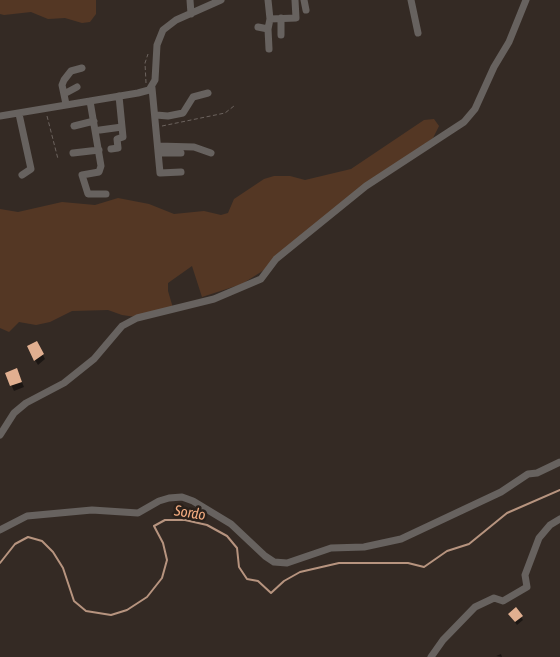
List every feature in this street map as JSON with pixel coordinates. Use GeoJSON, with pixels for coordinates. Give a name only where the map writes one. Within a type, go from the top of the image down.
{"type":"FeatureCollection","features":[{"type":"Feature","properties":{"kind":"street"},"geometry":{"type":"LineString","coordinates":[[190,0],[191,14]]}},
{"type":"Feature","properties":{"kind":"street"},"geometry":{"type":"LineString","coordinates":[[205,8],[206,0]]}},
{"type":"Feature","properties":{"kind":"street"},"geometry":{"type":"LineString","coordinates":[[181,172],[160,174],[156,115],[150,89],[155,80],[156,50],[160,33],[172,22],[220,0]]}},
{"type":"Feature","properties":{"kind":"street"},"geometry":{"type":"LineString","coordinates":[[268,0],[270,19],[268,29],[269,49]]}},
{"type":"Feature","properties":{"kind":"street"},"geometry":{"type":"LineString","coordinates":[[270,19],[296,18],[295,0]]}},
{"type":"Feature","properties":{"kind":"street"},"geometry":{"type":"LineString","coordinates":[[304,0],[306,10]]}},
{"type":"Feature","properties":{"kind":"street"},"geometry":{"type":"LineString","coordinates":[[412,0],[418,33]]}},
{"type":"Feature","properties":{"kind":"street"},"geometry":{"type":"LineString","coordinates":[[0,435],[14,413],[26,404],[64,383],[94,359],[118,329],[130,321],[214,299],[261,278],[276,259],[366,186],[464,122],[475,109],[509,42],[526,0]]}},
{"type":"Feature","properties":{"kind":"street"},"geometry":{"type":"LineString","coordinates":[[281,18],[281,35]]}},
{"type":"Feature","properties":{"kind":"street"},"geometry":{"type":"LineString","coordinates":[[258,27],[268,29]]}},
{"type":"Feature","properties":{"kind":"street"},"geometry":{"type":"LineString","coordinates":[[66,104],[62,85],[64,80],[70,72],[82,68]]}},
{"type":"Feature","properties":{"kind":"street"},"geometry":{"type":"LineString","coordinates":[[64,94],[77,87]]}},
{"type":"Feature","properties":{"kind":"street"},"geometry":{"type":"LineString","coordinates":[[0,116],[150,89]]}},
{"type":"Feature","properties":{"kind":"street"},"geometry":{"type":"LineString","coordinates":[[156,115],[183,113],[193,97],[208,93]]}},
{"type":"Feature","properties":{"kind":"street"},"geometry":{"type":"LineString","coordinates":[[111,149],[118,148],[117,138],[123,137],[119,96]]}},
{"type":"Feature","properties":{"kind":"street"},"geometry":{"type":"LineString","coordinates":[[90,101],[99,150],[100,169],[96,173],[82,175],[88,194],[106,194]]}},
{"type":"Feature","properties":{"kind":"street"},"geometry":{"type":"LineString","coordinates":[[19,114],[32,169],[22,175]]}},
{"type":"Feature","properties":{"kind":"street"},"geometry":{"type":"LineString","coordinates":[[74,126],[94,121]]}},
{"type":"Feature","properties":{"kind":"street"},"geometry":{"type":"LineString","coordinates":[[100,130],[122,126]]}},
{"type":"Feature","properties":{"kind":"street"},"geometry":{"type":"LineString","coordinates":[[86,147],[97,138]]}},
{"type":"Feature","properties":{"kind":"street"},"geometry":{"type":"LineString","coordinates":[[159,150],[194,147],[211,153]]}},
{"type":"Feature","properties":{"kind":"street"},"geometry":{"type":"LineString","coordinates":[[72,153],[99,150]]}},
{"type":"Feature","properties":{"kind":"street"},"geometry":{"type":"LineString","coordinates":[[159,150],[180,153]]}},
{"type":"Feature","properties":{"kind":"street"},"geometry":{"type":"LineString","coordinates":[[0,530],[27,516],[92,510],[138,513],[159,501],[182,497],[193,501],[231,524],[274,562],[287,563],[330,548],[364,547],[401,539],[501,492],[528,474],[538,473],[560,462]]}},
{"type":"Feature","properties":{"kind":"street"},"geometry":{"type":"LineString","coordinates":[[431,657],[443,640],[475,607],[494,598],[503,601],[527,587],[525,575],[539,538],[550,525],[560,519]]}},
{"type":"Feature","properties":{"kind":"path"},"geometry":{"type":"LineString","coordinates":[[148,54],[145,63],[150,89]]}},
{"type":"Feature","properties":{"kind":"path"},"geometry":{"type":"LineString","coordinates":[[156,126],[170,126],[225,113],[234,106]]}},
{"type":"Feature","properties":{"kind":"path"},"geometry":{"type":"LineString","coordinates":[[45,108],[58,159]]}},
{"type":"Feature","properties":{"kind":"shaded area"},"geometry":{"type":"Polygon","coordinates":[[[0,0],[96,0],[96,14],[90,22],[82,23],[65,18],[48,19],[31,12],[4,15],[0,14],[0,0]]]}},
{"type":"Feature","properties":{"kind":"shaded area"},"geometry":{"type":"Polygon","coordinates":[[[434,119],[439,126],[433,138],[275,256],[264,270],[242,284],[202,297],[192,266],[168,283],[168,291],[173,308],[136,317],[108,310],[72,311],[50,322],[36,325],[19,322],[9,332],[0,328],[0,209],[18,212],[62,202],[95,205],[118,198],[149,204],[174,214],[204,211],[221,215],[228,213],[234,199],[264,179],[274,176],[290,176],[305,180],[351,169],[424,120],[434,119]]]}},
{"type":"Feature","properties":{"kind":"building"},"geometry":{"type":"Polygon","coordinates":[[[37,341],[44,354],[34,361],[27,346],[37,341]]]}},
{"type":"Feature","properties":{"kind":"building"},"geometry":{"type":"Polygon","coordinates":[[[17,368],[22,382],[10,386],[5,373],[17,368]]]}},
{"type":"Feature","properties":{"kind":"building"},"geometry":{"type":"Polygon","coordinates":[[[516,607],[523,616],[515,622],[508,614],[516,607]]]}},
{"type":"Feature","properties":{"kind":"waterway","name":"Sordo"},"geometry":{"type":"LineString","coordinates":[[0,563],[15,544],[28,537],[42,541],[53,552],[63,568],[74,601],[86,611],[111,615],[127,610],[147,597],[162,578],[167,560],[163,543],[154,526],[165,520],[185,520],[207,525],[227,536],[237,548],[239,567],[247,579],[258,581],[271,593],[284,581],[300,572],[339,563],[408,563],[424,567],[447,551],[469,544],[507,513],[560,490]]}}]}
